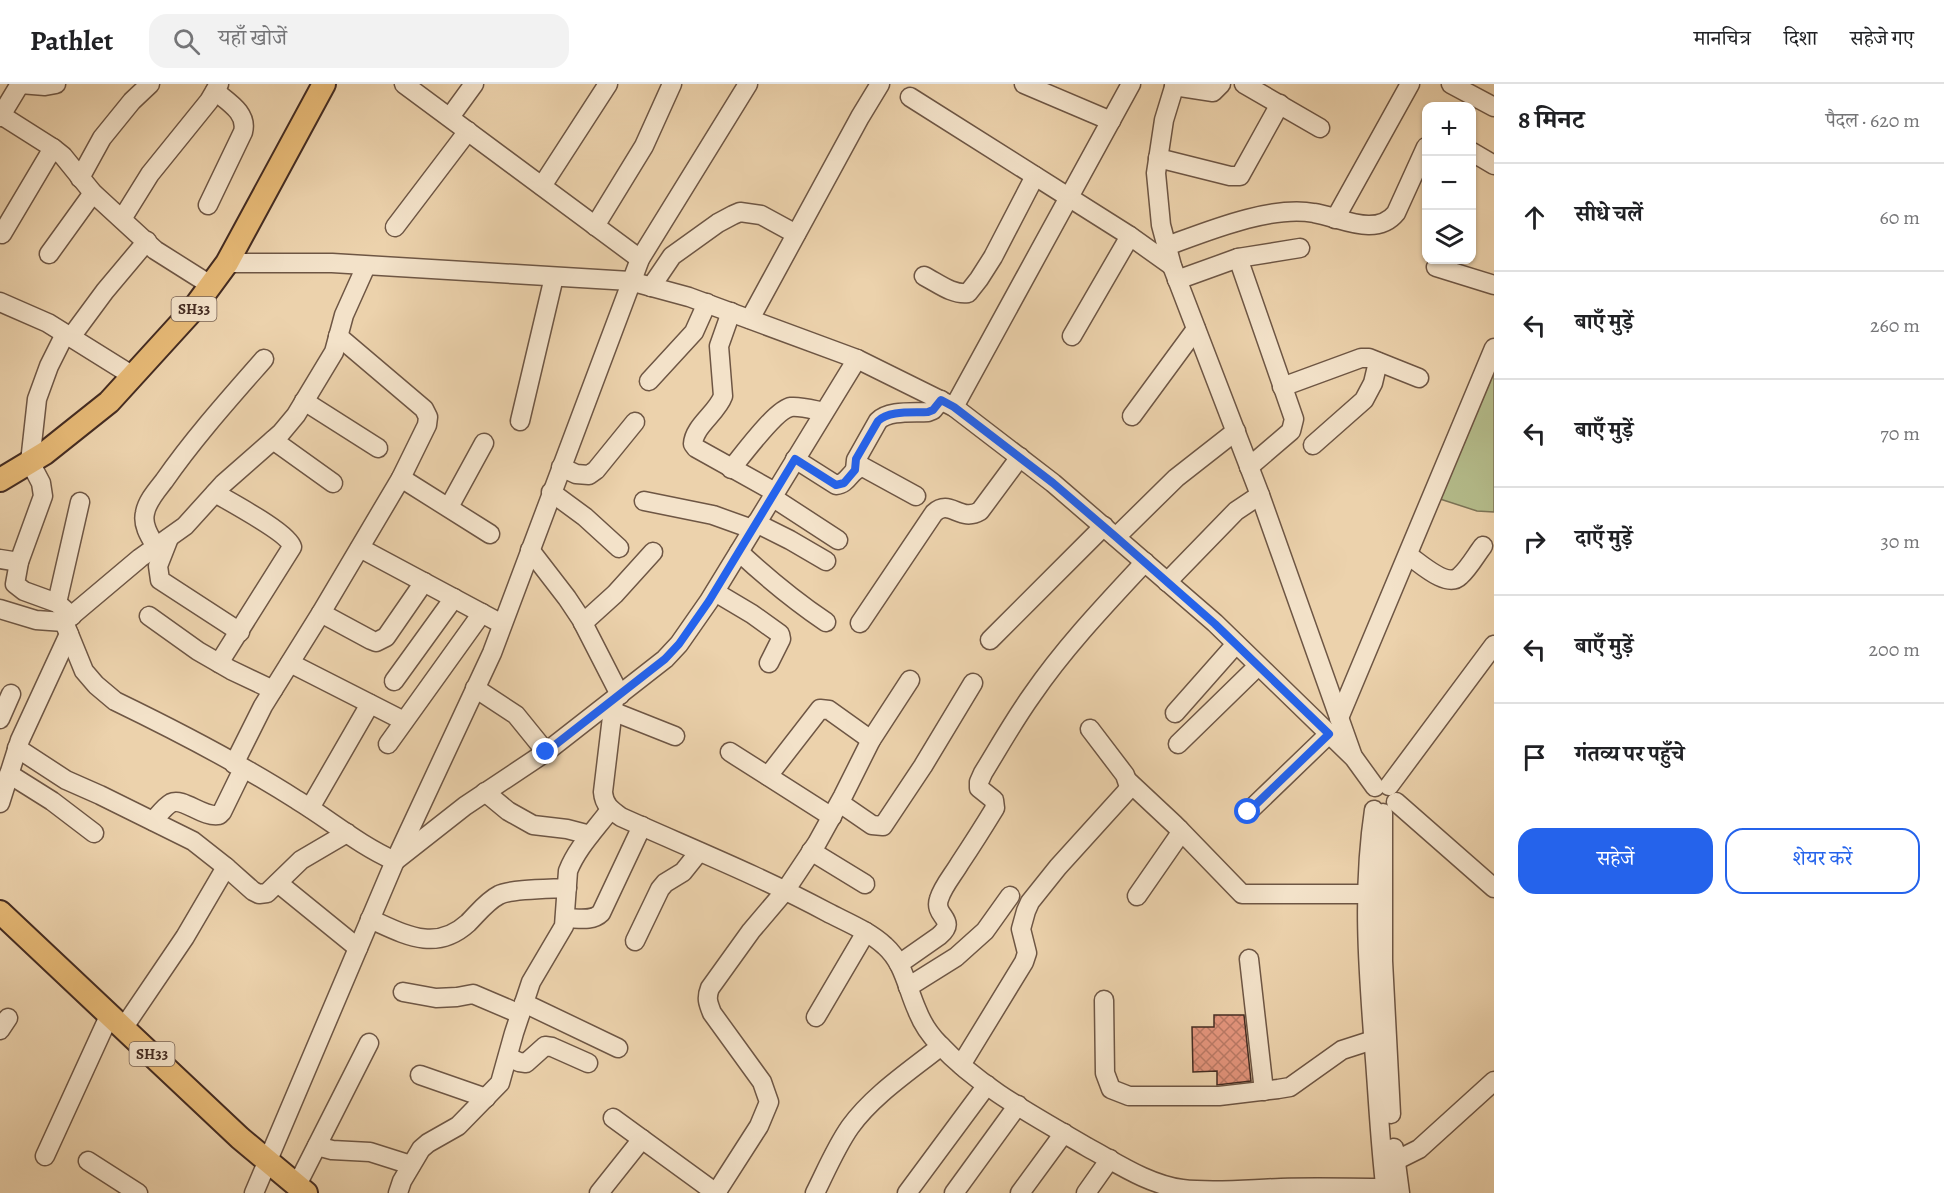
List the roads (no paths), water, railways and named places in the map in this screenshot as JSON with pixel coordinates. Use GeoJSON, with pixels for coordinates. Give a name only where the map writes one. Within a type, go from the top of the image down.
{"type":"FeatureCollection","features":[{"type":"Feature","properties":{"kind":"main road","name":"SH33"},"geometry":{"type":"LineString","coordinates":[[0,480],[45,453],[88,420],[174,332],[212,286],[227,263],[324,84]]}},
{"type":"Feature","properties":{"kind":"main road","name":"SH33"},"geometry":{"type":"LineString","coordinates":[[0,912],[240,1138],[301,1189]]}},
{"type":"Feature","properties":{"kind":"street"},"geometry":{"type":"LineString","coordinates":[[56,84],[45,86],[20,84],[1,116],[63,156],[93,193],[165,258],[212,286]]}},
{"type":"Feature","properties":{"kind":"street"},"geometry":{"type":"LineString","coordinates":[[80,178],[102,138],[132,101],[150,84]]}},
{"type":"Feature","properties":{"kind":"street"},"geometry":{"type":"LineString","coordinates":[[404,84],[640,259]]}},
{"type":"Feature","properties":{"kind":"street"},"geometry":{"type":"LineString","coordinates":[[450,117],[474,84]]}},
{"type":"Feature","properties":{"kind":"street"},"geometry":{"type":"LineString","coordinates":[[542,186],[608,84]]}},
{"type":"Feature","properties":{"kind":"street"},"geometry":{"type":"LineString","coordinates":[[595,226],[644,146],[672,84]]}},
{"type":"Feature","properties":{"kind":"street"},"geometry":{"type":"LineString","coordinates":[[254,1193],[395,861],[492,652],[630,281],[640,259],[748,84]]}},
{"type":"Feature","properties":{"kind":"street"},"geometry":{"type":"LineString","coordinates":[[750,319],[880,84]]}},
{"type":"Feature","properties":{"kind":"street"},"geometry":{"type":"LineString","coordinates":[[1024,84],[1111,121]]}},
{"type":"Feature","properties":{"kind":"street"},"geometry":{"type":"LineString","coordinates":[[855,470],[856,459],[882,417],[928,412],[947,404],[1069,197],[1131,84]]}},
{"type":"Feature","properties":{"kind":"street"},"geometry":{"type":"LineString","coordinates":[[1221,84],[1213,92],[1174,85],[1164,120],[1156,173],[1161,225],[1174,273],[1260,495],[1354,758]]}},
{"type":"Feature","properties":{"kind":"street"},"geometry":{"type":"LineString","coordinates":[[1244,84],[1320,128]]}},
{"type":"Feature","properties":{"kind":"street"},"geometry":{"type":"LineString","coordinates":[[1335,219],[1410,84]]}},
{"type":"Feature","properties":{"kind":"street"},"geometry":{"type":"LineString","coordinates":[[1459,86],[1494,106]]}},
{"type":"Feature","properties":{"kind":"street"},"geometry":{"type":"LineString","coordinates":[[122,219],[150,174],[217,87],[240,114],[245,124],[208,205]]}},
{"type":"Feature","properties":{"kind":"street"},"geometry":{"type":"LineString","coordinates":[[910,97],[1130,237],[1174,273]]}},
{"type":"Feature","properties":{"kind":"street"},"geometry":{"type":"LineString","coordinates":[[1158,158],[1230,176],[1240,176],[1280,104]]}},
{"type":"Feature","properties":{"kind":"street"},"geometry":{"type":"LineString","coordinates":[[395,227],[468,131]]}},
{"type":"Feature","properties":{"kind":"street"},"geometry":{"type":"LineString","coordinates":[[2,234],[53,148]]}},
{"type":"Feature","properties":{"kind":"street"},"geometry":{"type":"LineString","coordinates":[[1476,154],[1494,165]]}},
{"type":"Feature","properties":{"kind":"street"},"geometry":{"type":"LineString","coordinates":[[1167,246],[1228,224],[1287,211],[1315,213],[1335,219],[1373,225],[1384,223],[1392,219],[1396,213],[1422,156]]}},
{"type":"Feature","properties":{"kind":"street"},"geometry":{"type":"LineString","coordinates":[[924,276],[953,292],[968,293],[980,279],[993,257],[1035,176]]}},
{"type":"Feature","properties":{"kind":"street"},"geometry":{"type":"LineString","coordinates":[[49,254],[93,193]]}},
{"type":"Feature","properties":{"kind":"street"},"geometry":{"type":"LineString","coordinates":[[651,287],[672,256],[733,214],[740,212],[761,215],[796,234]]}},
{"type":"Feature","properties":{"kind":"street"},"geometry":{"type":"LineString","coordinates":[[1072,336],[1130,237]]}},
{"type":"Feature","properties":{"kind":"street"},"geometry":{"type":"LineString","coordinates":[[57,603],[18,588],[15,584],[19,562],[43,496],[41,483],[30,462],[37,399],[49,366],[68,335],[147,241]]}},
{"type":"Feature","properties":{"kind":"street"},"geometry":{"type":"LineString","coordinates":[[1174,273],[1238,258],[1300,248]]}},
{"type":"Feature","properties":{"kind":"street"},"geometry":{"type":"LineString","coordinates":[[1238,258],[1294,419],[1292,431],[1249,467]]}},
{"type":"Feature","properties":{"kind":"street"},"geometry":{"type":"LineString","coordinates":[[227,263],[332,263],[630,281],[707,303],[857,358],[947,404],[1053,483],[1236,644],[1354,758],[1383,800],[1492,881]]}},
{"type":"Feature","properties":{"kind":"street"},"geometry":{"type":"LineString","coordinates":[[0,803],[17,748],[68,624],[140,558],[185,526],[233,474],[273,440],[296,415],[334,352],[344,315],[366,266]]}},
{"type":"Feature","properties":{"kind":"street"},"geometry":{"type":"LineString","coordinates":[[1436,267],[1494,285]]}},
{"type":"Feature","properties":{"kind":"street"},"geometry":{"type":"LineString","coordinates":[[520,421],[554,277]]}},
{"type":"Feature","properties":{"kind":"street"},"geometry":{"type":"LineString","coordinates":[[0,302],[48,323],[133,376]]}},
{"type":"Feature","properties":{"kind":"street"},"geometry":{"type":"LineString","coordinates":[[649,381],[694,332],[707,303]]}},
{"type":"Feature","properties":{"kind":"street"},"geometry":{"type":"LineString","coordinates":[[730,312],[719,346],[723,396],[721,403],[695,435],[693,444],[838,540]]}},
{"type":"Feature","properties":{"kind":"street"},"geometry":{"type":"LineString","coordinates":[[1132,416],[1196,329]]}},
{"type":"Feature","properties":{"kind":"street"},"geometry":{"type":"LineString","coordinates":[[153,821],[175,802],[206,814],[219,815],[222,812],[263,706],[401,478],[427,425],[428,417],[424,409],[338,336]]}},
{"type":"Feature","properties":{"kind":"street"},"geometry":{"type":"LineString","coordinates":[[1339,718],[1494,348]]}},
{"type":"Feature","properties":{"kind":"street"},"geometry":{"type":"LineString","coordinates":[[395,861],[485,792],[546,752],[615,702],[679,644],[715,592],[857,358]]}},
{"type":"Feature","properties":{"kind":"street"},"geometry":{"type":"LineString","coordinates":[[1282,387],[1361,358],[1419,378]]}},
{"type":"Feature","properties":{"kind":"street"},"geometry":{"type":"LineString","coordinates":[[162,542],[147,530],[144,518],[150,501],[183,454],[264,359]]}},
{"type":"Feature","properties":{"kind":"street"},"geometry":{"type":"LineString","coordinates":[[1313,445],[1364,400],[1373,383],[1378,362]]}},
{"type":"Feature","properties":{"kind":"street"},"geometry":{"type":"LineString","coordinates":[[304,401],[378,448]]}},
{"type":"Feature","properties":{"kind":"street"},"geometry":{"type":"LineString","coordinates":[[731,469],[769,423],[785,409],[792,407],[824,412]]}},
{"type":"Feature","properties":{"kind":"street"},"geometry":{"type":"LineString","coordinates":[[561,467],[576,474],[590,475],[635,422]]}},
{"type":"Feature","properties":{"kind":"street"},"geometry":{"type":"LineString","coordinates":[[990,640],[1110,532],[1236,431]]}},
{"type":"Feature","properties":{"kind":"street"},"geometry":{"type":"LineString","coordinates":[[273,440],[333,483]]}},
{"type":"Feature","properties":{"kind":"street"},"geometry":{"type":"LineString","coordinates":[[449,507],[484,443]]}},
{"type":"Feature","properties":{"kind":"street"},"geometry":{"type":"LineString","coordinates":[[860,623],[934,513],[939,508],[946,507],[967,515],[980,511],[1020,457]]}},
{"type":"Feature","properties":{"kind":"street"},"geometry":{"type":"LineString","coordinates":[[795,459],[836,485],[844,483],[855,470],[863,467],[916,496]]}},
{"type":"Feature","properties":{"kind":"street"},"geometry":{"type":"LineString","coordinates":[[401,478],[490,534]]}},
{"type":"Feature","properties":{"kind":"street"},"geometry":{"type":"LineString","coordinates":[[551,492],[585,517],[619,548]]}},
{"type":"Feature","properties":{"kind":"street"},"geometry":{"type":"LineString","coordinates":[[215,493],[277,531],[291,542],[292,548],[219,663]]}},
{"type":"Feature","properties":{"kind":"street"},"geometry":{"type":"LineString","coordinates":[[1167,582],[1236,511],[1260,495]]}},
{"type":"Feature","properties":{"kind":"street"},"geometry":{"type":"LineString","coordinates":[[644,501],[754,526],[790,540],[826,561]]}},
{"type":"Feature","properties":{"kind":"street"},"geometry":{"type":"LineString","coordinates":[[80,502],[57,603],[68,624],[84,671],[104,693],[115,701],[239,766],[310,808],[375,852],[395,861]]}},
{"type":"Feature","properties":{"kind":"street"},"geometry":{"type":"LineString","coordinates":[[162,542],[158,566],[160,580],[240,632]]}},
{"type":"Feature","properties":{"kind":"street"},"geometry":{"type":"LineString","coordinates":[[1408,555],[1444,579],[1455,580],[1461,576],[1483,546]]}},
{"type":"Feature","properties":{"kind":"street"},"geometry":{"type":"LineString","coordinates":[[360,548],[502,624]]}},
{"type":"Feature","properties":{"kind":"street"},"geometry":{"type":"LineString","coordinates":[[530,550],[583,623],[615,702],[603,792],[604,801],[610,810],[785,891],[866,932],[885,945],[899,964],[916,1010],[927,1031],[961,1065],[987,1085],[1064,1133],[1138,1175],[1181,1191],[1285,1188],[1391,1191],[1383,960],[1383,800]]}},
{"type":"Feature","properties":{"kind":"street"},"geometry":{"type":"LineString","coordinates":[[583,623],[615,594],[653,552]]}},
{"type":"Feature","properties":{"kind":"street"},"geometry":{"type":"LineString","coordinates":[[739,552],[767,578],[825,622]]}},
{"type":"Feature","properties":{"kind":"street"},"geometry":{"type":"LineString","coordinates":[[0,559],[19,562]]}},
{"type":"Feature","properties":{"kind":"street"},"geometry":{"type":"LineString","coordinates":[[899,964],[939,936],[947,925],[938,907],[938,901],[946,884],[995,808],[994,800],[979,788],[983,773],[1031,696],[1056,662],[1100,609],[1145,562]]}},
{"type":"Feature","properties":{"kind":"street"},"geometry":{"type":"LineString","coordinates":[[321,613],[371,640],[381,640],[424,582]]}},
{"type":"Feature","properties":{"kind":"street"},"geometry":{"type":"LineString","coordinates":[[715,592],[780,634],[781,639],[769,663]]}},
{"type":"Feature","properties":{"kind":"street"},"geometry":{"type":"LineString","coordinates":[[394,681],[454,598]]}},
{"type":"Feature","properties":{"kind":"street"},"geometry":{"type":"LineString","coordinates":[[0,609],[36,620],[68,624]]}},
{"type":"Feature","properties":{"kind":"street"},"geometry":{"type":"LineString","coordinates":[[388,744],[482,614]]}},
{"type":"Feature","properties":{"kind":"street"},"geometry":{"type":"LineString","coordinates":[[149,616],[198,651],[273,690]]}},
{"type":"Feature","properties":{"kind":"street"},"geometry":{"type":"LineString","coordinates":[[1175,712],[1236,644]]}},
{"type":"Feature","properties":{"kind":"street"},"geometry":{"type":"LineString","coordinates":[[1389,1164],[1373,1040],[1367,894],[1370,835],[1383,800],[1494,645]]}},
{"type":"Feature","properties":{"kind":"street"},"geometry":{"type":"LineString","coordinates":[[290,663],[404,721]]}},
{"type":"Feature","properties":{"kind":"street"},"geometry":{"type":"LineString","coordinates":[[1178,744],[1258,666]]}},
{"type":"Feature","properties":{"kind":"street"},"geometry":{"type":"LineString","coordinates":[[613,1118],[716,1193],[759,1126],[769,1102],[762,1082],[712,1013],[707,995],[716,978],[785,891],[812,851],[836,810],[871,740],[910,680]]}},
{"type":"Feature","properties":{"kind":"street"},"geometry":{"type":"LineString","coordinates":[[730,752],[768,776],[836,810],[872,825],[883,826],[923,766],[973,683]]}},
{"type":"Feature","properties":{"kind":"street"},"geometry":{"type":"LineString","coordinates":[[475,688],[516,715],[546,752]]}},
{"type":"Feature","properties":{"kind":"street"},"geometry":{"type":"LineString","coordinates":[[0,719],[11,694]]}},
{"type":"Feature","properties":{"kind":"street"},"geometry":{"type":"LineString","coordinates":[[615,702],[675,736]]}},
{"type":"Feature","properties":{"kind":"street"},"geometry":{"type":"LineString","coordinates":[[310,808],[370,704]]}},
{"type":"Feature","properties":{"kind":"street"},"geometry":{"type":"LineString","coordinates":[[768,776],[820,710],[829,710],[871,740]]}},
{"type":"Feature","properties":{"kind":"street"},"geometry":{"type":"LineString","coordinates":[[1090,729],[1128,781],[1179,829],[1242,894],[1367,894]]}},
{"type":"Feature","properties":{"kind":"street"},"geometry":{"type":"LineString","coordinates":[[1248,812],[1329,734]]}},
{"type":"Feature","properties":{"kind":"street"},"geometry":{"type":"LineString","coordinates":[[17,748],[66,780],[193,841],[259,894],[267,893],[301,860],[347,833]]}},
{"type":"Feature","properties":{"kind":"street"},"geometry":{"type":"LineString","coordinates":[[9,774],[52,801],[94,833]]}},
{"type":"Feature","properties":{"kind":"street"},"geometry":{"type":"LineString","coordinates":[[961,1065],[1024,962],[1027,953],[1021,929],[1030,902],[1058,867],[1126,792],[1129,787],[1128,781]]}},
{"type":"Feature","properties":{"kind":"street"},"geometry":{"type":"LineString","coordinates":[[485,792],[508,811],[533,825],[567,829],[590,835]]}},
{"type":"Feature","properties":{"kind":"street"},"geometry":{"type":"LineString","coordinates":[[398,1193],[402,1181],[421,1149],[458,1126],[500,1083],[522,1008],[536,972],[561,934],[565,918],[568,872],[578,850],[610,810]]}},
{"type":"Feature","properties":{"kind":"street"},"geometry":{"type":"LineString","coordinates":[[565,918],[592,919],[601,913],[642,826]]}},
{"type":"Feature","properties":{"kind":"street"},"geometry":{"type":"LineString","coordinates":[[1137,896],[1176,841],[1180,834],[1179,829]]}},
{"type":"Feature","properties":{"kind":"street"},"geometry":{"type":"LineString","coordinates":[[812,851],[865,884]]}},
{"type":"Feature","properties":{"kind":"street"},"geometry":{"type":"LineString","coordinates":[[635,940],[660,889],[665,883],[683,872],[699,852]]}},
{"type":"Feature","properties":{"kind":"street"},"geometry":{"type":"LineString","coordinates":[[45,1156],[117,1020],[185,937],[226,867]]}},
{"type":"Feature","properties":{"kind":"street"},"geometry":{"type":"LineString","coordinates":[[278,883],[358,948]]}},
{"type":"Feature","properties":{"kind":"street"},"geometry":{"type":"LineString","coordinates":[[370,919],[410,937],[432,939],[451,934],[462,928],[490,901],[505,892],[567,888]]}},
{"type":"Feature","properties":{"kind":"street"},"geometry":{"type":"LineString","coordinates":[[908,987],[956,957],[985,931],[1010,896]]}},
{"type":"Feature","properties":{"kind":"street"},"geometry":{"type":"LineString","coordinates":[[816,1017],[866,932]]}},
{"type":"Feature","properties":{"kind":"street"},"geometry":{"type":"LineString","coordinates":[[1249,958],[1264,1091]]}},
{"type":"Feature","properties":{"kind":"street"},"geometry":{"type":"LineString","coordinates":[[403,992],[436,998],[473,993],[522,1008],[618,1048]]}},
{"type":"Feature","properties":{"kind":"street"},"geometry":{"type":"LineString","coordinates":[[1104,1000],[1105,1073],[1111,1089],[1129,1096],[1219,1096],[1290,1087],[1342,1050],[1373,1040]]}},
{"type":"Feature","properties":{"kind":"street"},"geometry":{"type":"LineString","coordinates":[[301,1189],[317,1146],[369,1043]]}},
{"type":"Feature","properties":{"kind":"street"},"geometry":{"type":"LineString","coordinates":[[508,1057],[526,1063],[545,1046],[588,1063]]}},
{"type":"Feature","properties":{"kind":"street"},"geometry":{"type":"LineString","coordinates":[[815,1193],[840,1143],[861,1114],[941,1046]]}},
{"type":"Feature","properties":{"kind":"street"},"geometry":{"type":"LineString","coordinates":[[420,1075],[486,1098]]}},
{"type":"Feature","properties":{"kind":"street"},"geometry":{"type":"LineString","coordinates":[[1389,1164],[1419,1149],[1494,1082]]}},
{"type":"Feature","properties":{"kind":"street"},"geometry":{"type":"LineString","coordinates":[[907,1193],[987,1085]]}},
{"type":"Feature","properties":{"kind":"street"},"geometry":{"type":"LineString","coordinates":[[954,1193],[1018,1105]]}},
{"type":"Feature","properties":{"kind":"street"},"geometry":{"type":"LineString","coordinates":[[1020,1193],[1064,1133]]}},
{"type":"Feature","properties":{"kind":"street"},"geometry":{"type":"LineString","coordinates":[[599,1193],[642,1139]]}},
{"type":"Feature","properties":{"kind":"street"},"geometry":{"type":"LineString","coordinates":[[317,1146],[332,1150],[370,1152],[411,1165]]}},
{"type":"Feature","properties":{"kind":"street"},"geometry":{"type":"LineString","coordinates":[[1086,1193],[1110,1159]]}},
{"type":"Feature","properties":{"kind":"street"},"geometry":{"type":"LineString","coordinates":[[88,1161],[138,1193]]}}]}
